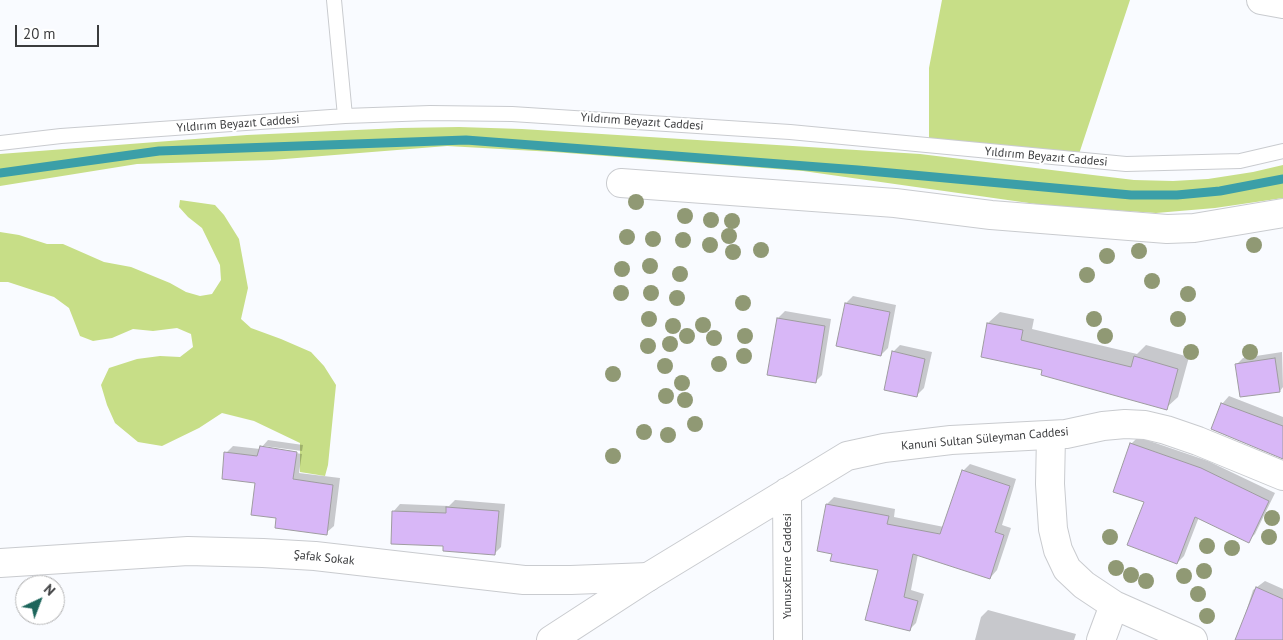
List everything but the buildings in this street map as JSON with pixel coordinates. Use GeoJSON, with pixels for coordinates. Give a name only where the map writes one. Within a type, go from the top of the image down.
{"type":"FeatureCollection","features":[{"type":"Feature","properties":{"kind":"street"},"geometry":{"type":"LineString","coordinates":[[1261,0],[1283,4]]}},
{"type":"Feature","properties":{"kind":"street"},"geometry":{"type":"LineString","coordinates":[[621,183],[895,203],[991,215],[1167,229],[1194,228],[1283,212]]}},
{"type":"Feature","properties":{"kind":"street","name":"Kanuni Sultan Süleyman Caddesi"},"geometry":{"type":"LineString","coordinates":[[551,640],[648,577],[847,456],[884,448],[951,440],[1051,436],[1103,426],[1125,424],[1145,425],[1166,430],[1283,476]]}},
{"type":"Feature","properties":{"kind":"street"},"geometry":{"type":"LineString","coordinates":[[1051,436],[1050,484],[1053,529],[1058,550],[1067,569],[1084,585],[1114,605],[1193,640]]}},
{"type":"Feature","properties":{"kind":"street","name":"YunusxEmre Caddesi"},"geometry":{"type":"LineString","coordinates":[[787,492],[788,640]]}},
{"type":"Feature","properties":{"kind":"street","name":"Şafak Sokak"},"geometry":{"type":"LineString","coordinates":[[0,563],[188,551],[315,556],[524,580],[648,577]]}},
{"type":"Feature","properties":{"kind":"street"},"geometry":{"type":"LineString","coordinates":[[1101,640],[1114,605]]}},
{"type":"Feature","properties":{"kind":"lane"},"geometry":{"type":"LineString","coordinates":[[334,0],[345,116]]}},
{"type":"Feature","properties":{"kind":"lane","name":"Yıldırım Beyazıt Caddesi"},"geometry":{"type":"LineString","coordinates":[[0,143],[61,136],[345,116],[430,113],[512,114],[790,132],[1126,164],[1240,161],[1283,151]]}},
{"type":"Feature","properties":{"kind":"green space"},"geometry":{"type":"Polygon","coordinates":[[[942,0],[1130,0],[1077,160],[929,146],[929,68],[942,0]]]}},
{"type":"Feature","properties":{"kind":"green space"},"geometry":{"type":"Polygon","coordinates":[[[459,127],[522,129],[920,154],[1134,180],[1173,181],[1208,179],[1283,165],[1283,198],[1215,208],[1156,213],[1050,206],[803,171],[554,152],[447,146],[272,160],[137,164],[0,186],[0,154],[247,135],[459,127]]]}},
{"type":"Feature","properties":{"kind":"green space"},"geometry":{"type":"Polygon","coordinates":[[[180,200],[215,205],[224,215],[239,239],[248,288],[241,319],[251,328],[311,352],[324,366],[336,385],[328,465],[325,476],[300,472],[300,443],[254,421],[222,413],[199,428],[162,446],[138,442],[115,423],[107,405],[101,385],[109,368],[137,359],[160,356],[180,357],[193,347],[191,334],[177,328],[153,331],[133,329],[112,338],[93,341],[80,336],[69,308],[54,297],[8,282],[0,282],[0,232],[19,235],[47,244],[63,244],[104,262],[131,267],[170,283],[186,292],[200,296],[212,294],[221,280],[220,265],[202,228],[179,207],[180,200]]]}},
{"type":"Feature","properties":{"kind":"waterway"},"geometry":{"type":"LineString","coordinates":[[0,173],[159,151],[466,140],[858,170],[1131,195],[1177,195],[1220,191],[1283,179]]}}]}
